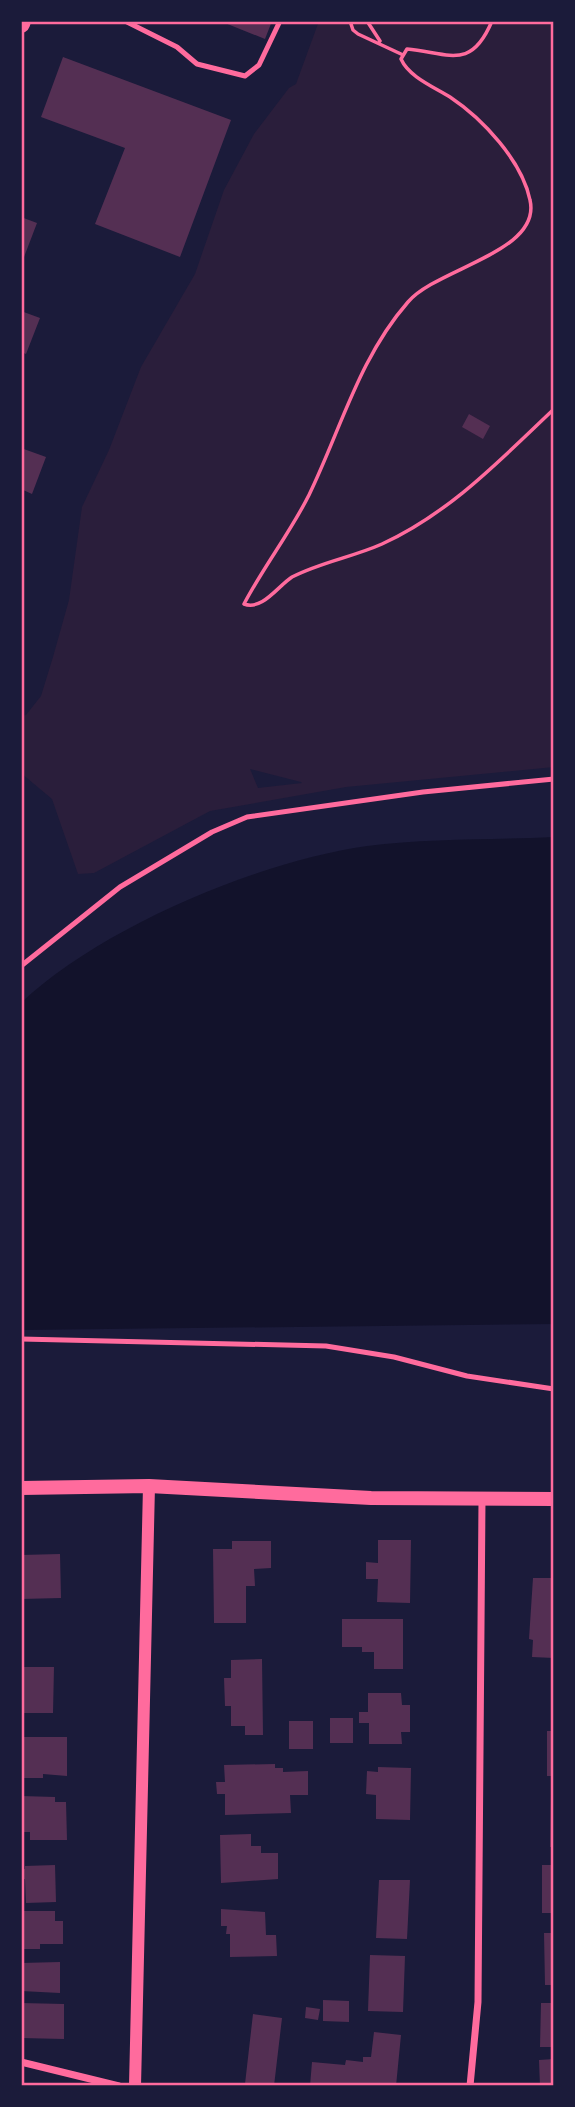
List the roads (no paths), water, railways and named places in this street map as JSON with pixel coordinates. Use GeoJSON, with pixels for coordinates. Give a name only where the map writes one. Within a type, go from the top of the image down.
{"type":"FeatureCollection","features":[{"type":"Feature","properties":{"kind":"main road"},"geometry":{"type":"LineString","coordinates":[[21,1488],[149,1486],[371,1498],[554,1499]]}},
{"type":"Feature","properties":{"kind":"street"},"geometry":{"type":"LineString","coordinates":[[135,2086],[149,1486]]}},
{"type":"Feature","properties":{"kind":"street"},"geometry":{"type":"LineString","coordinates":[[470,2086],[478,2002],[482,1500]]}},
{"type":"Feature","properties":{"kind":"street"},"geometry":{"type":"LineString","coordinates":[[21,2062],[119,2086]]}},
{"type":"Feature","properties":{"kind":"lane"},"geometry":{"type":"LineString","coordinates":[[124,21],[177,47],[197,64],[245,76],[260,65],[280,21]]}},
{"type":"Feature","properties":{"kind":"lane"},"geometry":{"type":"LineString","coordinates":[[21,966],[120,887],[212,832],[247,817],[424,792],[554,779]]}},
{"type":"Feature","properties":{"kind":"lane"},"geometry":{"type":"LineString","coordinates":[[21,1339],[326,1346],[394,1357],[467,1376],[554,1389]]}}]}
